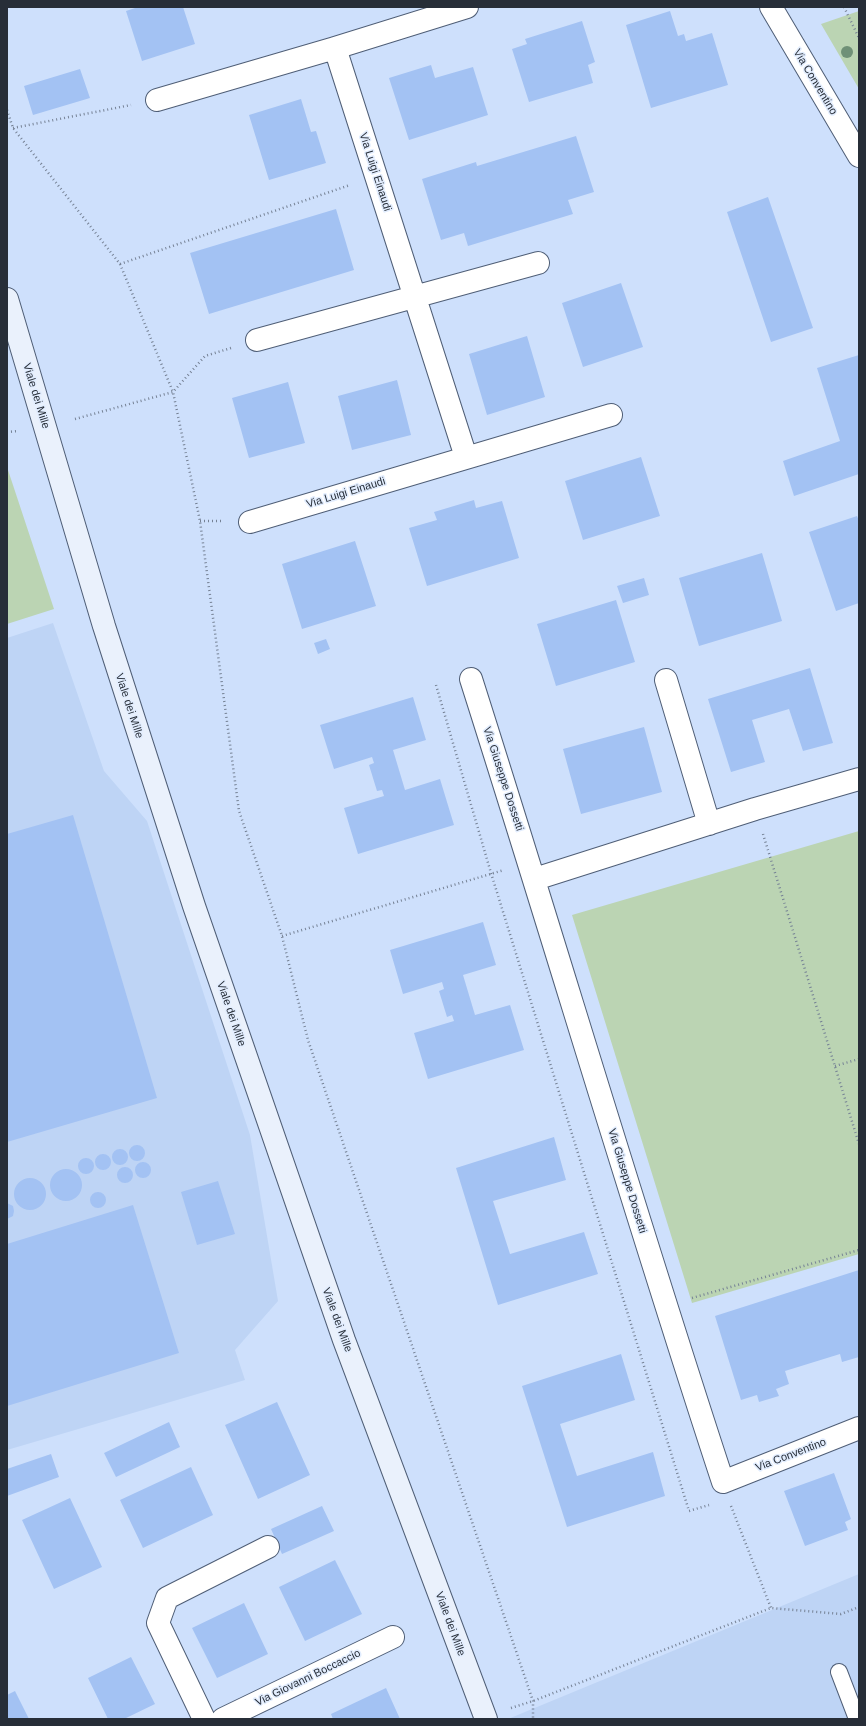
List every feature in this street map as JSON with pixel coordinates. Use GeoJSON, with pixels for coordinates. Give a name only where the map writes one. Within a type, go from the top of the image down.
{"type":"FeatureCollection","features":[{"type":"Feature","properties":{"kind":"main road","name":"Viale dei Mille"},"geometry":{"type":"LineString","coordinates":[[7,298],[104,626],[194,906],[344,1340],[486,1719]]}},
{"type":"Feature","properties":{"kind":"street"},"geometry":{"type":"LineString","coordinates":[[157,100],[335,48],[467,7]]}},
{"type":"Feature","properties":{"kind":"street","name":"Via Conventino"},"geometry":{"type":"LineString","coordinates":[[776,9],[859,156]]}},
{"type":"Feature","properties":{"kind":"street","name":"Via Luigi Einaudi"},"geometry":{"type":"LineString","coordinates":[[335,48],[466,457]]}},
{"type":"Feature","properties":{"kind":"street"},"geometry":{"type":"LineString","coordinates":[[257,340],[538,263]]}},
{"type":"Feature","properties":{"kind":"street","name":"Via Luigi Einaudi"},"geometry":{"type":"LineString","coordinates":[[250,522],[610,415]]}},
{"type":"Feature","properties":{"kind":"street","name":"Via Giuseppe Dossetti"},"geometry":{"type":"LineString","coordinates":[[471,679],[532,871],[665,1306],[725,1490]]}},
{"type":"Feature","properties":{"kind":"street"},"geometry":{"type":"LineString","coordinates":[[666,680],[709,824]]}},
{"type":"Feature","properties":{"kind":"street"},"geometry":{"type":"LineString","coordinates":[[532,871],[709,824],[859,779]]}},
{"type":"Feature","properties":{"kind":"street","name":"Via Conventino"},"geometry":{"type":"LineString","coordinates":[[725,1490],[859,1428]]}},
{"type":"Feature","properties":{"kind":"street"},"geometry":{"type":"LineString","coordinates":[[204,1719],[158,1623],[168,1598],[268,1547]]}},
{"type":"Feature","properties":{"kind":"street","name":"Via Giovanni Boccaccio"},"geometry":{"type":"LineString","coordinates":[[223,1719],[393,1638]]}},
{"type":"Feature","properties":{"kind":"lane"},"geometry":{"type":"LineString","coordinates":[[839,1672],[857,1719]]}},
{"type":"Feature","properties":{"kind":"path"},"geometry":{"type":"LineString","coordinates":[[844,7],[859,38]]}},
{"type":"Feature","properties":{"kind":"path"},"geometry":{"type":"LineString","coordinates":[[13,128],[157,100]]}},
{"type":"Feature","properties":{"kind":"path"},"geometry":{"type":"LineString","coordinates":[[7,110],[13,128],[120,264],[174,392],[200,521],[239,811],[282,936],[308,1040],[533,1701],[533,1719]]}},
{"type":"Feature","properties":{"kind":"path"},"geometry":{"type":"LineString","coordinates":[[120,264],[376,176]]}},
{"type":"Feature","properties":{"kind":"path"},"geometry":{"type":"LineString","coordinates":[[75,419],[174,392],[205,356],[257,340]]}},
{"type":"Feature","properties":{"kind":"path"},"geometry":{"type":"LineString","coordinates":[[436,685],[491,874],[689,1511],[725,1490],[771,1608]]}},
{"type":"Feature","properties":{"kind":"path"},"geometry":{"type":"LineString","coordinates":[[755,809],[859,1144]]}},
{"type":"Feature","properties":{"kind":"path"},"geometry":{"type":"LineString","coordinates":[[282,936],[491,874],[532,871]]}},
{"type":"Feature","properties":{"kind":"path"},"geometry":{"type":"LineString","coordinates":[[835,1066],[859,1059]]}},
{"type":"Feature","properties":{"kind":"path"},"geometry":{"type":"LineString","coordinates":[[665,1306],[859,1250]]}},
{"type":"Feature","properties":{"kind":"path"},"geometry":{"type":"LineString","coordinates":[[533,1701],[771,1608],[841,1614],[859,1607]]}},
{"type":"Feature","properties":{"kind":"shaded area"},"geometry":{"type":"Polygon","coordinates":[[[53,623],[104,771],[147,821],[250,1135],[278,1301],[235,1350],[245,1380],[7,1450],[7,638],[53,623]]]}},
{"type":"Feature","properties":{"kind":"shaded area"},"geometry":{"type":"Polygon","coordinates":[[[859,1574],[859,1719],[508,1719],[859,1574]]]}},
{"type":"Feature","properties":{"kind":"green space"},"geometry":{"type":"Polygon","coordinates":[[[859,11],[859,89],[821,24],[859,11]]]}},
{"type":"Feature","properties":{"kind":"green space"},"geometry":{"type":"Polygon","coordinates":[[[7,467],[54,609],[7,624],[7,467]]]}},
{"type":"Feature","properties":{"kind":"green space"},"geometry":{"type":"Polygon","coordinates":[[[859,831],[859,1254],[692,1303],[572,915],[859,831]]]}},
{"type":"Feature","properties":{"kind":"building"},"geometry":{"type":"Polygon","coordinates":[[[138,7],[183,7],[195,44],[142,61],[126,11],[138,7]]]}},
{"type":"Feature","properties":{"kind":"building"},"geometry":{"type":"Polygon","coordinates":[[[670,11],[678,36],[684,34],[686,41],[712,33],[728,85],[651,108],[626,25],[670,11]]]}},
{"type":"Feature","properties":{"kind":"building"},"geometry":{"type":"Polygon","coordinates":[[[582,21],[595,62],[588,65],[593,83],[529,102],[512,49],[527,44],[525,39],[582,21]]]}},
{"type":"Feature","properties":{"kind":"building"},"geometry":{"type":"Polygon","coordinates":[[[431,65],[435,78],[473,67],[488,115],[409,140],[389,78],[431,65]]]}},
{"type":"Feature","properties":{"kind":"building"},"geometry":{"type":"Polygon","coordinates":[[[80,69],[90,98],[33,115],[24,86],[80,69]]]}},
{"type":"Feature","properties":{"kind":"building"},"geometry":{"type":"Polygon","coordinates":[[[301,99],[311,132],[316,131],[326,163],[269,180],[249,115],[301,99]]]}},
{"type":"Feature","properties":{"kind":"building"},"geometry":{"type":"Polygon","coordinates":[[[576,136],[594,192],[568,200],[573,214],[468,246],[464,233],[441,240],[422,179],[476,162],[477,166],[576,136]]]}},
{"type":"Feature","properties":{"kind":"building"},"geometry":{"type":"Polygon","coordinates":[[[768,197],[813,328],[771,342],[727,212],[768,197]]]}},
{"type":"Feature","properties":{"kind":"building"},"geometry":{"type":"Polygon","coordinates":[[[336,209],[354,270],[209,314],[190,253],[336,209]]]}},
{"type":"Feature","properties":{"kind":"building"},"geometry":{"type":"Polygon","coordinates":[[[621,283],[643,347],[583,367],[562,303],[621,283]]]}},
{"type":"Feature","properties":{"kind":"building"},"geometry":{"type":"Polygon","coordinates":[[[527,336],[545,397],[487,415],[469,354],[527,336]]]}},
{"type":"Feature","properties":{"kind":"building"},"geometry":{"type":"Polygon","coordinates":[[[859,355],[859,474],[794,496],[783,461],[840,441],[817,368],[859,355]]]}},
{"type":"Feature","properties":{"kind":"building"},"geometry":{"type":"Polygon","coordinates":[[[397,380],[411,435],[352,450],[338,396],[397,380]]]}},
{"type":"Feature","properties":{"kind":"building"},"geometry":{"type":"Polygon","coordinates":[[[288,382],[305,443],[249,458],[232,398],[288,382]]]}},
{"type":"Feature","properties":{"kind":"building"},"geometry":{"type":"Polygon","coordinates":[[[641,457],[660,516],[583,540],[565,481],[641,457]]]}},
{"type":"Feature","properties":{"kind":"building"},"geometry":{"type":"Polygon","coordinates":[[[474,500],[476,508],[502,501],[519,558],[427,586],[409,528],[437,520],[434,512],[474,500]]]}},
{"type":"Feature","properties":{"kind":"building"},"geometry":{"type":"Polygon","coordinates":[[[857,516],[859,521],[859,603],[836,611],[809,532],[857,516]]]}},
{"type":"Feature","properties":{"kind":"building"},"geometry":{"type":"Polygon","coordinates":[[[355,541],[376,606],[302,629],[282,564],[355,541]]]}},
{"type":"Feature","properties":{"kind":"building"},"geometry":{"type":"Polygon","coordinates":[[[762,553],[782,621],[699,646],[679,578],[762,553]]]}},
{"type":"Feature","properties":{"kind":"building"},"geometry":{"type":"Polygon","coordinates":[[[644,578],[649,595],[623,603],[617,586],[644,578]]]}},
{"type":"Feature","properties":{"kind":"building"},"geometry":{"type":"Polygon","coordinates":[[[616,600],[635,662],[556,686],[537,624],[616,600]]]}},
{"type":"Feature","properties":{"kind":"building"},"geometry":{"type":"Polygon","coordinates":[[[326,639],[330,649],[318,654],[314,643],[326,639]]]}},
{"type":"Feature","properties":{"kind":"building"},"geometry":{"type":"Polygon","coordinates":[[[810,668],[833,743],[803,751],[789,709],[752,720],[765,762],[731,772],[708,699],[810,668]]]}},
{"type":"Feature","properties":{"kind":"building"},"geometry":{"type":"Polygon","coordinates":[[[413,697],[426,740],[393,750],[405,790],[440,779],[454,825],[358,854],[344,808],[384,796],[382,790],[377,791],[369,765],[374,763],[372,757],[334,769],[320,725],[413,697]]]}},
{"type":"Feature","properties":{"kind":"building"},"geometry":{"type":"Polygon","coordinates":[[[644,727],[662,792],[581,814],[563,749],[644,727]]]}},
{"type":"Feature","properties":{"kind":"building"},"geometry":{"type":"Polygon","coordinates":[[[73,815],[157,1098],[7,1142],[7,834],[73,815]]]}},
{"type":"Feature","properties":{"kind":"building"},"geometry":{"type":"Polygon","coordinates":[[[483,922],[496,965],[463,975],[475,1015],[510,1005],[524,1050],[428,1079],[414,1033],[454,1021],[452,1015],[447,1017],[439,991],[444,989],[442,982],[403,994],[390,950],[483,922]]]}},
{"type":"Feature","properties":{"kind":"building"},"geometry":{"type":"Polygon","coordinates":[[[554,1137],[566,1180],[493,1201],[510,1254],[584,1232],[598,1274],[498,1305],[456,1168],[554,1137]]]}},
{"type":"Feature","properties":{"kind":"building"},"geometry":{"type":"Polygon","coordinates":[[[134,1145],[140,1145],[145,1150],[143,1159],[140,1161],[134,1161],[129,1156],[129,1150],[134,1145]]]}},
{"type":"Feature","properties":{"kind":"building"},"geometry":{"type":"Polygon","coordinates":[[[117,1149],[123,1149],[128,1154],[126,1163],[123,1165],[117,1165],[112,1160],[112,1154],[117,1149]]]}},
{"type":"Feature","properties":{"kind":"building"},"geometry":{"type":"Polygon","coordinates":[[[100,1154],[106,1154],[111,1159],[109,1168],[106,1170],[100,1170],[95,1165],[95,1159],[100,1154]]]}},
{"type":"Feature","properties":{"kind":"building"},"geometry":{"type":"Polygon","coordinates":[[[83,1158],[89,1158],[94,1163],[92,1172],[89,1174],[83,1174],[78,1169],[78,1163],[83,1158]]]}},
{"type":"Feature","properties":{"kind":"building"},"geometry":{"type":"Polygon","coordinates":[[[140,1162],[146,1162],[151,1167],[149,1176],[146,1178],[140,1178],[135,1173],[135,1167],[140,1162]]]}},
{"type":"Feature","properties":{"kind":"building"},"geometry":{"type":"Polygon","coordinates":[[[122,1167],[128,1167],[133,1172],[131,1181],[128,1183],[122,1183],[117,1178],[117,1172],[122,1167]]]}},
{"type":"Feature","properties":{"kind":"building"},"geometry":{"type":"Polygon","coordinates":[[[63,1169],[69,1169],[78,1173],[82,1185],[78,1197],[69,1201],[63,1201],[54,1197],[50,1188],[50,1182],[54,1173],[63,1169]]]}},
{"type":"Feature","properties":{"kind":"building"},"geometry":{"type":"Polygon","coordinates":[[[27,1178],[33,1178],[42,1182],[46,1194],[42,1206],[33,1210],[27,1210],[18,1206],[14,1197],[14,1191],[18,1182],[27,1178]]]}},
{"type":"Feature","properties":{"kind":"building"},"geometry":{"type":"Polygon","coordinates":[[[218,1181],[235,1234],[197,1245],[181,1192],[218,1181]]]}},
{"type":"Feature","properties":{"kind":"building"},"geometry":{"type":"Polygon","coordinates":[[[95,1192],[101,1192],[106,1197],[104,1206],[101,1208],[95,1208],[90,1203],[90,1197],[95,1192]]]}},
{"type":"Feature","properties":{"kind":"building"},"geometry":{"type":"Polygon","coordinates":[[[7,1203],[13,1206],[14,1211],[13,1216],[7,1219],[7,1203]]]}},
{"type":"Feature","properties":{"kind":"building"},"geometry":{"type":"Polygon","coordinates":[[[133,1205],[179,1353],[7,1406],[7,1244],[133,1205]]]}},
{"type":"Feature","properties":{"kind":"building"},"geometry":{"type":"Polygon","coordinates":[[[859,1270],[859,1357],[842,1362],[840,1354],[785,1371],[789,1384],[776,1389],[779,1396],[759,1402],[757,1395],[741,1400],[715,1316],[859,1270]]]}},
{"type":"Feature","properties":{"kind":"building"},"geometry":{"type":"Polygon","coordinates":[[[621,1354],[635,1400],[560,1424],[577,1476],[653,1452],[665,1496],[567,1527],[522,1386],[621,1354]]]}},
{"type":"Feature","properties":{"kind":"building"},"geometry":{"type":"Polygon","coordinates":[[[277,1402],[310,1475],[258,1499],[225,1425],[277,1402]]]}},
{"type":"Feature","properties":{"kind":"building"},"geometry":{"type":"Polygon","coordinates":[[[169,1422],[180,1447],[116,1477],[104,1453],[169,1422]]]}},
{"type":"Feature","properties":{"kind":"building"},"geometry":{"type":"Polygon","coordinates":[[[51,1454],[59,1477],[7,1496],[7,1469],[51,1454]]]}},
{"type":"Feature","properties":{"kind":"building"},"geometry":{"type":"Polygon","coordinates":[[[191,1467],[213,1515],[143,1548],[120,1500],[191,1467]]]}},
{"type":"Feature","properties":{"kind":"building"},"geometry":{"type":"Polygon","coordinates":[[[834,1473],[851,1519],[845,1522],[848,1530],[805,1546],[784,1491],[834,1473]]]}},
{"type":"Feature","properties":{"kind":"building"},"geometry":{"type":"Polygon","coordinates":[[[70,1498],[102,1567],[54,1589],[22,1520],[70,1498]]]}},
{"type":"Feature","properties":{"kind":"building"},"geometry":{"type":"Polygon","coordinates":[[[322,1506],[334,1531],[282,1554],[271,1529],[322,1506]]]}},
{"type":"Feature","properties":{"kind":"building"},"geometry":{"type":"Polygon","coordinates":[[[335,1560],[362,1614],[305,1641],[279,1587],[335,1560]]]}},
{"type":"Feature","properties":{"kind":"building"},"geometry":{"type":"Polygon","coordinates":[[[244,1603],[268,1654],[217,1678],[192,1628],[244,1603]]]}},
{"type":"Feature","properties":{"kind":"building"},"geometry":{"type":"Polygon","coordinates":[[[131,1657],[155,1704],[124,1719],[108,1719],[88,1678],[131,1657]]]}},
{"type":"Feature","properties":{"kind":"building"},"geometry":{"type":"Polygon","coordinates":[[[386,1688],[400,1719],[333,1719],[331,1714],[386,1688]]]}},
{"type":"Feature","properties":{"kind":"building"},"geometry":{"type":"Polygon","coordinates":[[[15,1691],[29,1719],[7,1719],[7,1695],[15,1691]]]}}]}
